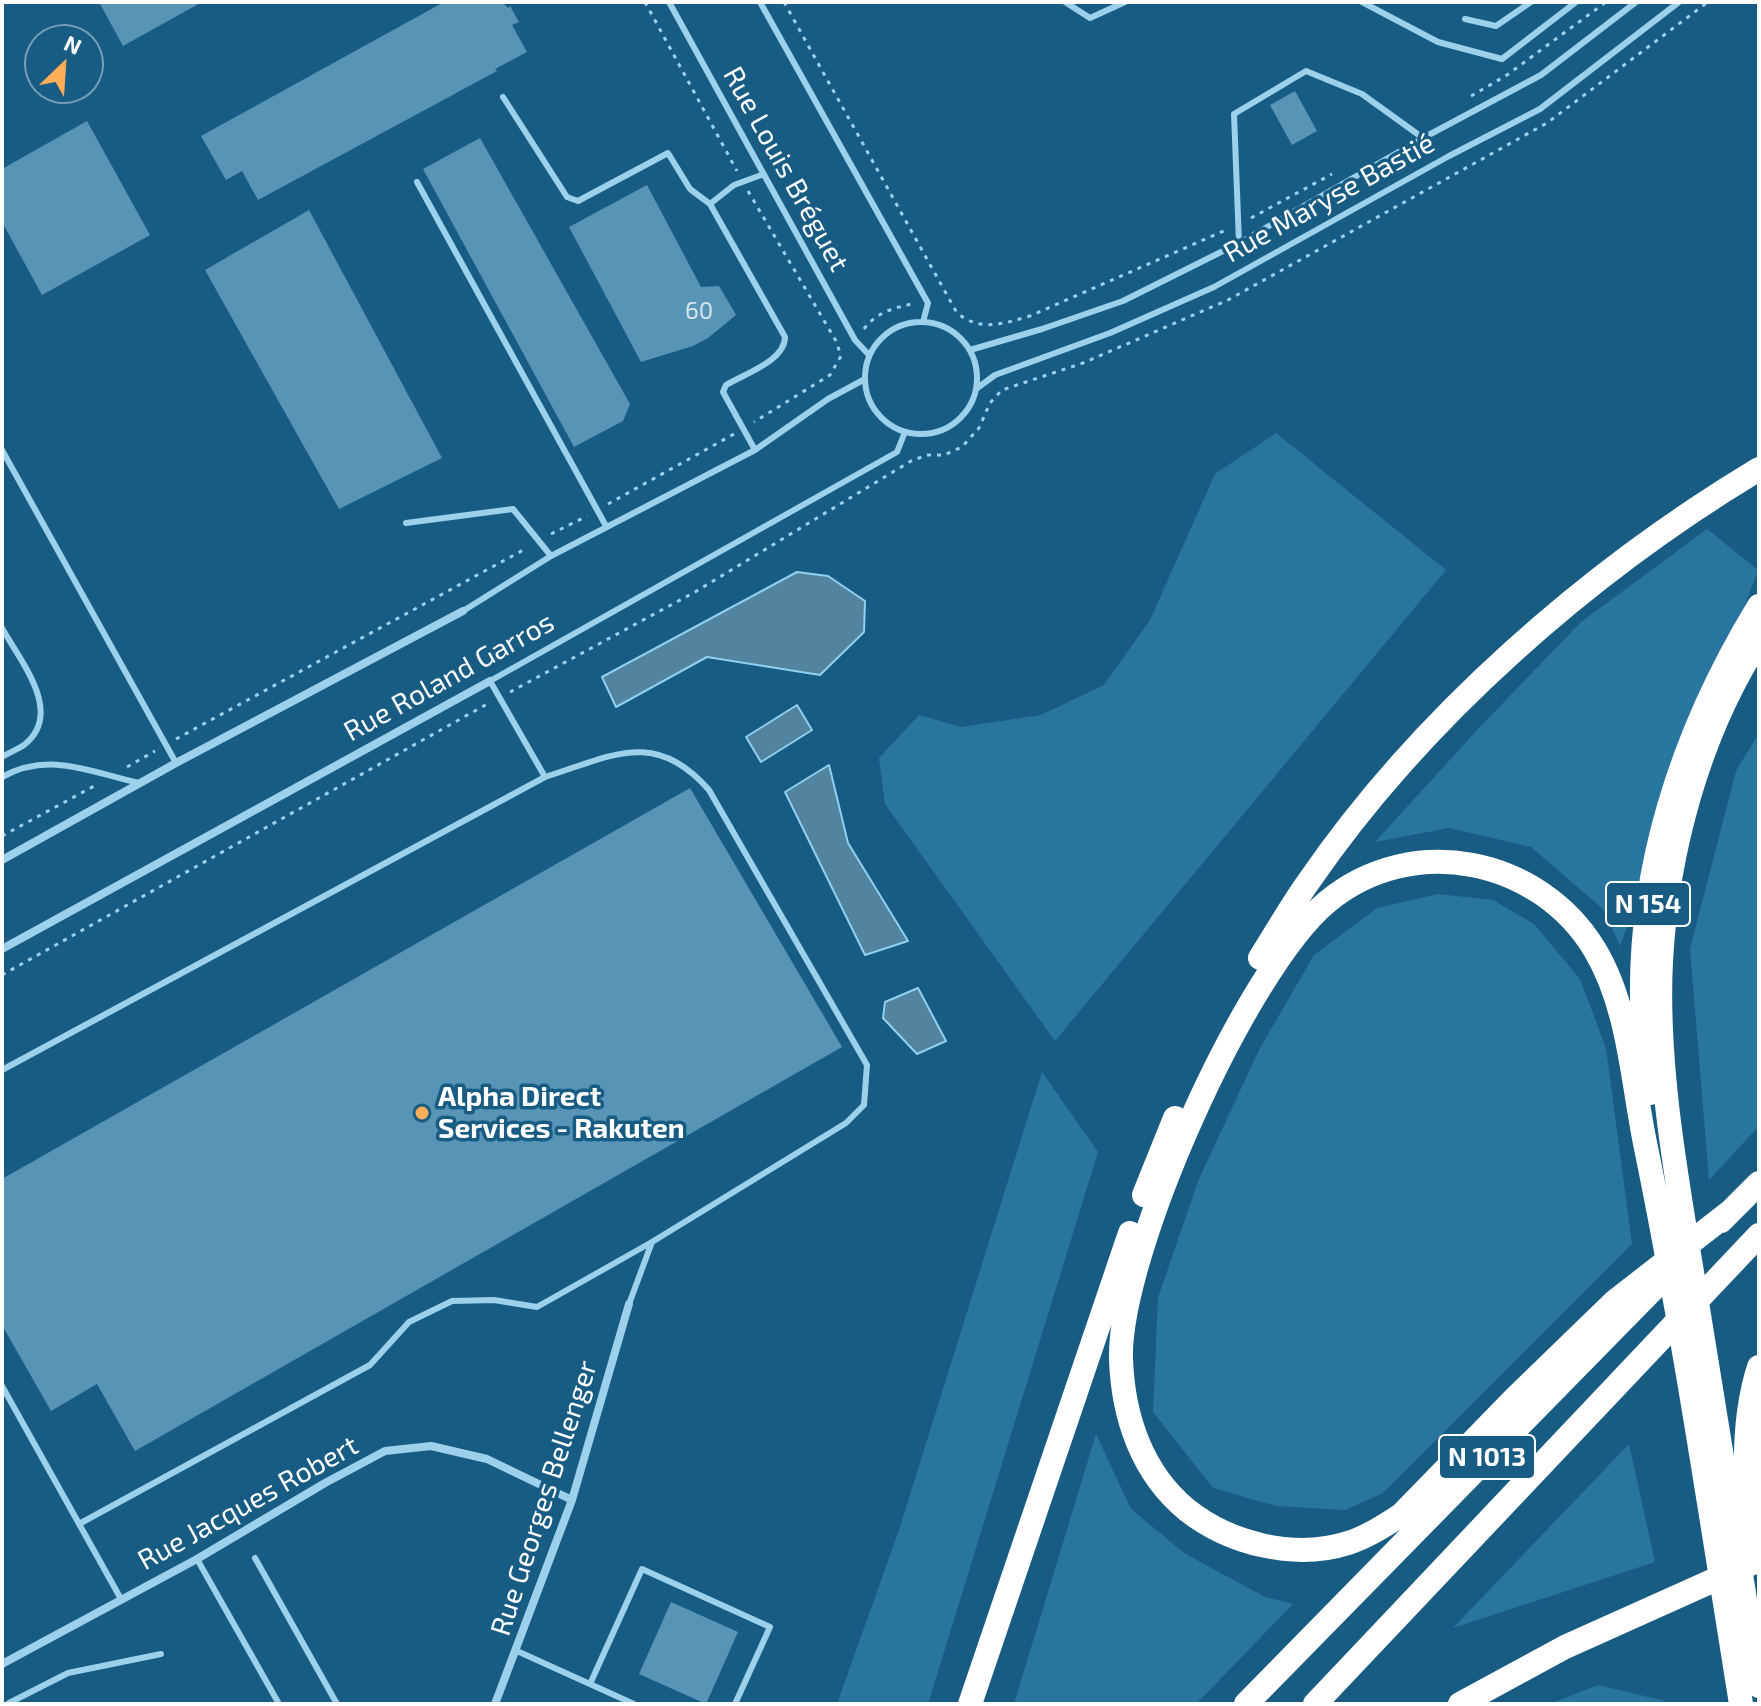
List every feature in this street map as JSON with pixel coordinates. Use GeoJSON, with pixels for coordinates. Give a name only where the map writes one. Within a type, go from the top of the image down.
{"type":"FeatureCollection","features":[{"type":"Feature","properties":{"kind":"highway"},"geometry":{"type":"LineString","coordinates":[[970,1704],[1103,1308],[1158,1157],[1178,1111],[1246,980],[1301,893],[1364,810],[1435,729],[1535,632],[1630,555],[1759,469]]}},
{"type":"Feature","properties":{"kind":"highway","name":"N 154"},"geometry":{"type":"LineString","coordinates":[[1741,1704],[1741,1573],[1688,1377],[1662,1222],[1643,1025],[1643,982],[1649,895],[1682,760],[1719,674],[1759,606]]}},
{"type":"Feature","properties":{"kind":"highway","name":"N 154"},"geometry":{"type":"LineString","coordinates":[[1759,640],[1732,690],[1702,758],[1689,799],[1671,876],[1661,963],[1665,1072],[1677,1173],[1759,1686]]}},
{"type":"Feature","properties":{"kind":"highway"},"geometry":{"type":"LineString","coordinates":[[1662,1222],[1623,1022],[1607,974],[1594,948],[1553,901],[1505,873],[1472,863],[1445,860],[1410,863],[1381,871],[1353,883],[1327,902],[1297,931],[1253,999],[1188,1131],[1145,1237],[1126,1308],[1121,1359],[1128,1412],[1136,1442],[1154,1475],[1169,1493],[1190,1512],[1218,1529],[1269,1547],[1324,1548],[1349,1543],[1401,1515],[1614,1302],[1731,1211]]}},
{"type":"Feature","properties":{"kind":"highway","name":"N 1013"},"geometry":{"type":"LineString","coordinates":[[1246,1704],[1759,1183]]}},
{"type":"Feature","properties":{"kind":"highway","name":"N 1013"},"geometry":{"type":"LineString","coordinates":[[1315,1704],[1759,1235]]}},
{"type":"Feature","properties":{"kind":"highway"},"geometry":{"type":"LineString","coordinates":[[1759,1367],[1748,1423],[1741,1573],[1759,1621]]}},
{"type":"Feature","properties":{"kind":"highway"},"geometry":{"type":"LineString","coordinates":[[1460,1704],[1565,1647],[1741,1573]]}},
{"type":"Feature","properties":{"kind":"street","name":"Rue Roland Garros"},"geometry":{"type":"LineString","coordinates":[[2,860],[176,763],[463,611]]}},
{"type":"Feature","properties":{"kind":"street","name":"Rue Roland Garros"},"geometry":{"type":"LineString","coordinates":[[2,949],[490,681]]}},
{"type":"Feature","properties":{"kind":"street","name":"Rue Georges Bellenger"},"geometry":{"type":"LineString","coordinates":[[495,1704],[572,1500],[629,1304]]}},
{"type":"Feature","properties":{"kind":"street","name":"Rue Jacques Robert"},"geometry":{"type":"LineString","coordinates":[[2,1664],[197,1559],[385,1451],[431,1446],[487,1459],[572,1500]]}},
{"type":"Feature","properties":{"kind":"lane","name":"Rue Louis Bréguet"},"geometry":{"type":"LineString","coordinates":[[669,2],[855,340],[869,355]]}},
{"type":"Feature","properties":{"kind":"lane","name":"Rue Louis Bréguet"},"geometry":{"type":"LineString","coordinates":[[760,2],[926,300]]}},
{"type":"Feature","properties":{"kind":"lane"},"geometry":{"type":"LineString","coordinates":[[1065,2],[1090,18],[1125,2]]}},
{"type":"Feature","properties":{"kind":"lane"},"geometry":{"type":"LineString","coordinates":[[1362,2],[1438,42],[1502,59],[1576,2]]}},
{"type":"Feature","properties":{"kind":"lane"},"geometry":{"type":"LineString","coordinates":[[1465,19],[1496,26],[1531,2]]}},
{"type":"Feature","properties":{"kind":"lane","name":"Rue Maryse Bastié"},"geometry":{"type":"LineString","coordinates":[[970,350],[1123,301],[1239,243],[1541,75],[1636,2]]}},
{"type":"Feature","properties":{"kind":"lane","name":"Rue Maryse Bastié"},"geometry":{"type":"LineString","coordinates":[[976,389],[995,375],[1110,333],[1214,287],[1540,109],[1679,2]]}},
{"type":"Feature","properties":{"kind":"lane"},"geometry":{"type":"LineString","coordinates":[[1239,243],[1234,114],[1306,71],[1362,94],[1423,138]]}},
{"type":"Feature","properties":{"kind":"lane"},"geometry":{"type":"LineString","coordinates":[[503,97],[567,197],[578,201],[668,153],[690,189],[710,204],[785,337],[785,345],[779,355],[726,385],[723,392],[755,450]]}},
{"type":"Feature","properties":{"kind":"lane"},"geometry":{"type":"LineString","coordinates":[[710,204],[734,185],[764,174]]}},
{"type":"Feature","properties":{"kind":"lane"},"geometry":{"type":"LineString","coordinates":[[417,182],[606,526]]}},
{"type":"Feature","properties":{"kind":"lane"},"geometry":{"type":"LineString","coordinates":[[923,322],[926,300]]}},
{"type":"Feature","properties":{"kind":"lane"},"geometry":{"type":"LineString","coordinates":[[906,323],[941,325],[957,335],[970,350],[977,375],[976,389],[962,416],[950,426],[936,432],[905,432],[889,424],[876,412],[868,396],[865,379],[869,355],[878,341],[906,323]]}},
{"type":"Feature","properties":{"kind":"lane","name":"Rue Roland Garros"},"geometry":{"type":"LineString","coordinates":[[463,611],[551,556],[755,450],[828,399],[865,379]]}},
{"type":"Feature","properties":{"kind":"lane","name":"Rue Roland Garros"},"geometry":{"type":"LineString","coordinates":[[490,681],[897,452],[905,432]]}},
{"type":"Feature","properties":{"kind":"lane"},"geometry":{"type":"LineString","coordinates":[[2,450],[176,763]]}},
{"type":"Feature","properties":{"kind":"lane"},"geometry":{"type":"LineString","coordinates":[[406,523],[513,509],[551,556]]}},
{"type":"Feature","properties":{"kind":"lane"},"geometry":{"type":"LineString","coordinates":[[2,628],[37,692],[43,715],[37,731],[25,744],[2,757]]}},
{"type":"Feature","properties":{"kind":"lane"},"geometry":{"type":"LineString","coordinates":[[490,681],[545,777]]}},
{"type":"Feature","properties":{"kind":"lane"},"geometry":{"type":"LineString","coordinates":[[2,1070],[545,777],[640,750],[670,758],[692,771],[709,790],[867,1065],[864,1105],[846,1123],[652,1242],[537,1307],[494,1300],[452,1301],[409,1322],[370,1365],[79,1524]]}},
{"type":"Feature","properties":{"kind":"lane"},"geometry":{"type":"LineString","coordinates":[[2,777],[38,763],[59,763],[142,784]]}},
{"type":"Feature","properties":{"kind":"lane"},"geometry":{"type":"LineString","coordinates":[[629,1304],[652,1242]]}},
{"type":"Feature","properties":{"kind":"lane"},"geometry":{"type":"LineString","coordinates":[[2,1386],[121,1599]]}},
{"type":"Feature","properties":{"kind":"lane"},"geometry":{"type":"LineString","coordinates":[[255,1558],[337,1704]]}},
{"type":"Feature","properties":{"kind":"lane"},"geometry":{"type":"LineString","coordinates":[[197,1559],[279,1704]]}},
{"type":"Feature","properties":{"kind":"lane"},"geometry":{"type":"LineString","coordinates":[[590,1684],[642,1569],[770,1627],[735,1704]]}},
{"type":"Feature","properties":{"kind":"lane"},"geometry":{"type":"LineString","coordinates":[[517,1651],[634,1704]]}},
{"type":"Feature","properties":{"kind":"lane"},"geometry":{"type":"LineString","coordinates":[[2,1696],[10,1703],[68,1673],[161,1654]]}},
{"type":"Feature","properties":{"kind":"path"},"geometry":{"type":"LineString","coordinates":[[2,836],[743,429],[830,375],[841,356],[838,347],[645,2]]}},
{"type":"Feature","properties":{"kind":"path"},"geometry":{"type":"LineString","coordinates":[[784,2],[957,313],[980,326],[998,326],[1080,295],[1238,225],[1332,174]]}},
{"type":"Feature","properties":{"kind":"path"},"geometry":{"type":"LineString","coordinates":[[1466,99],[1507,75],[1606,2]]}},
{"type":"Feature","properties":{"kind":"path"},"geometry":{"type":"LineString","coordinates":[[2,975],[695,592],[911,461],[927,455],[944,455],[962,447],[979,428],[990,403],[1002,390],[1083,363],[1228,300],[1547,123],[1708,2]]}},
{"type":"Feature","properties":{"kind":"path"},"geometry":{"type":"LineString","coordinates":[[838,347],[855,340],[874,317],[890,309],[926,300],[951,303]]}},
{"type":"Feature","properties":{"kind":"shaded area"},"geometry":{"type":"Polygon","coordinates":[[[1276,433],[1446,570],[1055,1041],[885,804],[879,758],[919,715],[961,727],[1041,715],[1104,685],[1150,620],[1215,474],[1276,433]]]}},
{"type":"Feature","properties":{"kind":"shaded area"},"geometry":{"type":"Polygon","coordinates":[[[1707,529],[1758,570],[1620,946],[1603,909],[1531,847],[1449,828],[1375,842],[1581,622],[1707,529]]]}},
{"type":"Feature","properties":{"kind":"shaded area"},"geometry":{"type":"Polygon","coordinates":[[[797,572],[828,576],[865,601],[864,632],[820,675],[707,657],[616,707],[602,677],[797,572]]]}},
{"type":"Feature","properties":{"kind":"shaded area"},"geometry":{"type":"Polygon","coordinates":[[[797,705],[812,730],[761,762],[746,737],[797,705]]]}},
{"type":"Feature","properties":{"kind":"shaded area"},"geometry":{"type":"Polygon","coordinates":[[[1759,733],[1759,1126],[1709,1180],[1690,949],[1736,771],[1759,733]]]}},
{"type":"Feature","properties":{"kind":"shaded area"},"geometry":{"type":"Polygon","coordinates":[[[829,765],[848,843],[908,941],[865,955],[785,792],[829,765]]]}},
{"type":"Feature","properties":{"kind":"shaded area"},"geometry":{"type":"Polygon","coordinates":[[[1438,894],[1493,900],[1534,924],[1580,979],[1606,1048],[1632,1244],[1383,1493],[1345,1510],[1276,1506],[1213,1488],[1153,1412],[1158,1298],[1198,1181],[1259,1050],[1314,955],[1377,908],[1438,894]]]}},
{"type":"Feature","properties":{"kind":"shaded area"},"geometry":{"type":"Polygon","coordinates":[[[918,988],[946,1041],[917,1054],[883,1018],[885,1002],[918,988]]]}},
{"type":"Feature","properties":{"kind":"shaded area"},"geometry":{"type":"Polygon","coordinates":[[[1042,1072],[1098,1152],[928,1704],[837,1704],[899,1530],[1042,1072]]]}},
{"type":"Feature","properties":{"kind":"shaded area"},"geometry":{"type":"Polygon","coordinates":[[[1096,1434],[1131,1509],[1184,1553],[1265,1597],[1293,1604],[1196,1704],[1014,1704],[1096,1434]]]}},
{"type":"Feature","properties":{"kind":"shaded area"},"geometry":{"type":"Polygon","coordinates":[[[1629,1444],[1655,1562],[1453,1628],[1629,1444]]]}},
{"type":"Feature","properties":{"kind":"shaded area"},"geometry":{"type":"Polygon","coordinates":[[[1598,1685],[1665,1701],[1665,1704],[1550,1704],[1598,1685]]]}},
{"type":"Feature","properties":{"kind":"building"},"geometry":{"type":"Polygon","coordinates":[[[99,2],[202,2],[123,46],[99,2]]]}},
{"type":"Feature","properties":{"kind":"building"},"geometry":{"type":"Polygon","coordinates":[[[444,2],[502,2],[508,8],[510,6],[519,22],[512,25],[527,52],[258,200],[242,171],[226,180],[201,136],[444,2]]]}},
{"type":"Feature","properties":{"kind":"building"},"geometry":{"type":"Polygon","coordinates":[[[1295,91],[1317,131],[1292,145],[1270,105],[1295,91]]]}},
{"type":"Feature","properties":{"kind":"building"},"geometry":{"type":"Polygon","coordinates":[[[87,121],[150,235],[42,295],[2,222],[2,169],[87,121]]]}},
{"type":"Feature","properties":{"kind":"building"},"geometry":{"type":"Polygon","coordinates":[[[480,138],[630,404],[623,421],[574,447],[423,169],[480,138]]]}},
{"type":"Feature","properties":{"kind":"building"},"geometry":{"type":"Polygon","coordinates":[[[647,185],[701,287],[719,286],[736,315],[693,346],[641,362],[569,227],[647,185]]]}},
{"type":"Feature","properties":{"kind":"building"},"geometry":{"type":"Polygon","coordinates":[[[309,210],[442,458],[339,509],[205,270],[309,210]]]}},
{"type":"Feature","properties":{"kind":"building","name":"Alpha Direct Services - Rakuten"},"geometry":{"type":"Polygon","coordinates":[[[690,788],[842,1047],[135,1451],[97,1384],[51,1411],[2,1325],[2,1179],[690,788]]]}},
{"type":"Feature","properties":{"kind":"building"},"geometry":{"type":"Polygon","coordinates":[[[671,1602],[738,1632],[706,1704],[639,1674],[671,1602]]]}},
{"type":"Feature","properties":{"kind":"place","name":"Alpha Direct Services - Rakuten"},"geometry":{"type":"Point","coordinates":[422,1113]}}]}
